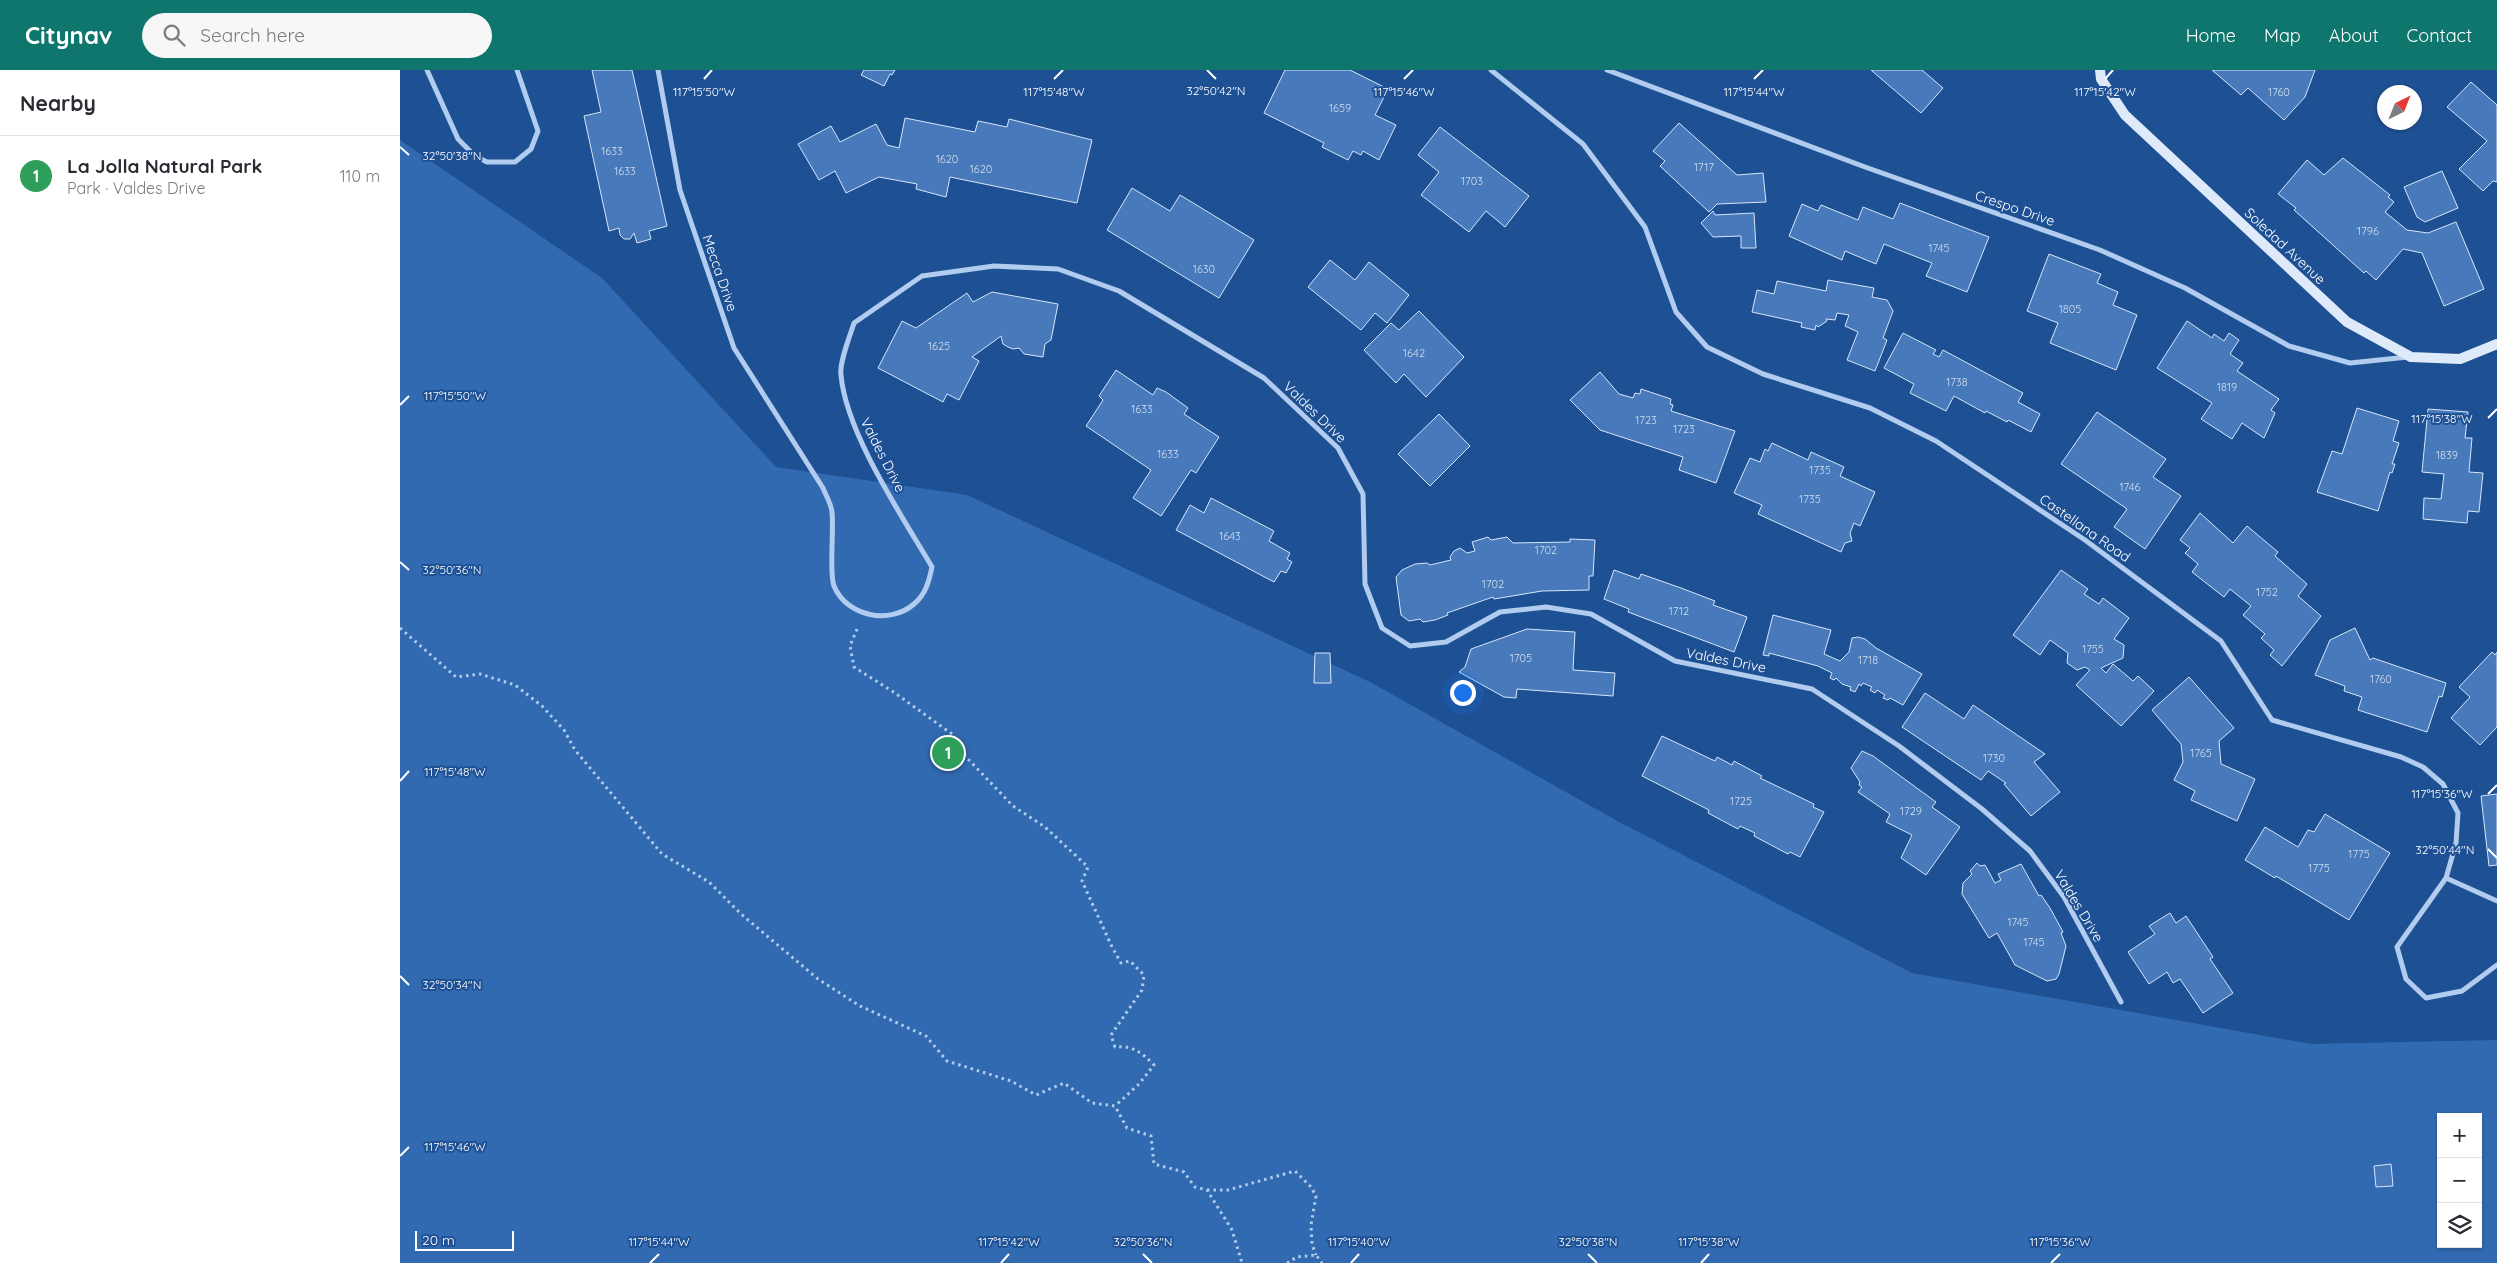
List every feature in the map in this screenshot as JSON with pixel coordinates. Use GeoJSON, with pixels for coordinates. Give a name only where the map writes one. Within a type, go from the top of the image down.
{"type":"FeatureCollection","features":[{"type":"Feature","properties":{"kind":"street"},"geometry":{"type":"LineString","coordinates":[[426,70],[458,139],[476,156],[487,162],[515,162],[531,149],[538,131],[517,70]]}},
{"type":"Feature","properties":{"kind":"street","name":"Mecca Drive"},"geometry":{"type":"LineString","coordinates":[[658,70],[680,190],[734,348],[809,463],[823,488],[832,511],[833,585],[850,607],[864,614]]}},
{"type":"Feature","properties":{"kind":"street","name":"Castellana Road"},"geometry":{"type":"LineString","coordinates":[[1491,70],[1583,144],[1645,227],[1676,312],[1707,347],[1763,374],[1870,408],[1936,441],[2085,540],[2221,641],[2272,720],[2401,757],[2423,767],[2443,784],[2458,813],[2456,843],[2446,878],[2397,947],[2406,978],[2426,998],[2462,991],[2497,965]]}},
{"type":"Feature","properties":{"kind":"street","name":"Crespo Drive"},"geometry":{"type":"LineString","coordinates":[[1606,70],[1865,167],[2100,250],[2184,288],[2289,346],[2350,363],[2411,357]]}},
{"type":"Feature","properties":{"kind":"street","name":"Soledad Avenue"},"geometry":{"type":"LineString","coordinates":[[2100,70],[2101,79],[2125,115],[2347,322],[2411,357],[2460,359],[2497,344]]}},
{"type":"Feature","properties":{"kind":"street","name":"Valdes Drive"},"geometry":{"type":"LineString","coordinates":[[864,614],[894,617],[914,604],[927,587],[932,567],[854,426],[840,374],[854,323],[922,276],[994,266],[1058,269],[1119,291],[1264,378],[1338,448],[1363,494],[1365,584],[1382,628],[1410,646],[1446,642],[1500,612],[1546,607],[1591,614],[1675,661],[1812,688],[1899,746],[1982,809],[2030,851],[2064,897],[2121,1002]]}},
{"type":"Feature","properties":{"kind":"street"},"geometry":{"type":"LineString","coordinates":[[2446,878],[2497,900]]}},
{"type":"Feature","properties":{"kind":"path"},"geometry":{"type":"LineString","coordinates":[[400,628],[456,677],[480,674],[515,685],[542,706],[564,730],[575,750],[662,854],[709,882],[741,914],[818,979],[860,1006],[926,1036],[947,1061],[1011,1081],[1036,1095],[1064,1083],[1092,1103],[1115,1106],[1139,1084],[1154,1065],[1140,1051],[1123,1046],[1115,1047],[1110,1035],[1142,990],[1144,975],[1130,962],[1122,963],[1112,947],[1082,881],[1088,867],[1045,827],[1013,806],[966,756],[952,734],[895,693],[854,667],[850,646],[864,614]]}},
{"type":"Feature","properties":{"kind":"path"},"geometry":{"type":"LineString","coordinates":[[1115,1106],[1127,1128],[1151,1136],[1154,1164],[1184,1172],[1195,1187],[1207,1190],[1228,1190],[1294,1171],[1311,1187],[1316,1196],[1311,1225],[1312,1244],[1316,1255],[1322,1263]]}},
{"type":"Feature","properties":{"kind":"path"},"geometry":{"type":"LineString","coordinates":[[1207,1190],[1232,1230],[1242,1263]]}},
{"type":"Feature","properties":{"kind":"path"},"geometry":{"type":"LineString","coordinates":[[1287,1263],[1297,1258],[1316,1255]]}},
{"type":"Feature","properties":{"kind":"shaded area"},"geometry":{"type":"Polygon","coordinates":[[[400,140],[602,278],[776,467],[967,495],[1370,682],[1621,823],[1912,973],[2311,1044],[2497,1040],[2497,1263],[400,1263],[400,140]]]}},
{"type":"Feature","properties":{"kind":"building"},"geometry":{"type":"Polygon","coordinates":[[[592,70],[632,70],[667,226],[649,231],[651,239],[637,243],[634,233],[630,239],[624,239],[620,235],[619,228],[609,231],[584,116],[601,112],[592,70]]]}},
{"type":"Feature","properties":{"kind":"building"},"geometry":{"type":"Polygon","coordinates":[[[864,70],[895,70],[892,75],[890,74],[884,86],[861,75],[864,70]]]}},
{"type":"Feature","properties":{"kind":"building"},"geometry":{"type":"Polygon","coordinates":[[[1285,70],[1350,70],[1388,89],[1375,115],[1396,125],[1379,160],[1363,151],[1361,155],[1353,151],[1348,160],[1322,147],[1324,143],[1264,113],[1285,70]]]}},
{"type":"Feature","properties":{"kind":"building"},"geometry":{"type":"Polygon","coordinates":[[[1871,70],[1922,70],[1943,88],[1921,113],[1871,70]]]}},
{"type":"Feature","properties":{"kind":"building"},"geometry":{"type":"Polygon","coordinates":[[[2212,70],[2315,70],[2305,97],[2284,120],[2248,88],[2241,95],[2212,70]]]}},
{"type":"Feature","properties":{"kind":"building"},"geometry":{"type":"Polygon","coordinates":[[[2471,82],[2497,105],[2497,182],[2493,181],[2483,191],[2459,169],[2487,141],[2447,107],[2471,82]]]}},
{"type":"Feature","properties":{"kind":"building"},"geometry":{"type":"Polygon","coordinates":[[[905,118],[975,132],[978,121],[1007,127],[1009,119],[1092,140],[1077,203],[950,177],[946,197],[916,189],[917,184],[879,177],[846,193],[835,171],[819,180],[798,144],[831,126],[840,142],[876,124],[887,145],[899,148],[905,118]]]}},
{"type":"Feature","properties":{"kind":"building"},"geometry":{"type":"Polygon","coordinates":[[[1679,123],[1737,175],[1763,173],[1766,202],[1717,204],[1709,212],[1660,166],[1665,161],[1653,151],[1679,123]]]}},
{"type":"Feature","properties":{"kind":"building"},"geometry":{"type":"Polygon","coordinates":[[[1440,127],[1529,196],[1505,227],[1486,211],[1469,232],[1421,195],[1439,172],[1418,155],[1440,127]]]}},
{"type":"Feature","properties":{"kind":"building"},"geometry":{"type":"Polygon","coordinates":[[[2343,158],[2390,195],[2388,197],[2394,202],[2385,212],[2407,230],[2428,233],[2456,222],[2484,289],[2444,306],[2422,253],[2403,249],[2376,280],[2366,271],[2364,273],[2294,210],[2296,208],[2278,194],[2307,160],[2324,175],[2343,158]]]}},
{"type":"Feature","properties":{"kind":"building"},"geometry":{"type":"Polygon","coordinates":[[[2442,171],[2458,208],[2425,222],[2417,217],[2404,187],[2442,171]]]}},
{"type":"Feature","properties":{"kind":"building"},"geometry":{"type":"Polygon","coordinates":[[[1132,188],[1170,211],[1180,195],[1254,240],[1219,298],[1107,230],[1132,188]]]}},
{"type":"Feature","properties":{"kind":"building"},"geometry":{"type":"Polygon","coordinates":[[[1900,203],[1989,237],[1967,292],[1926,276],[1932,263],[1884,244],[1876,264],[1845,251],[1842,260],[1789,236],[1802,204],[1818,211],[1821,205],[1858,220],[1863,207],[1893,219],[1900,203]]]}},
{"type":"Feature","properties":{"kind":"building"},"geometry":{"type":"Polygon","coordinates":[[[1713,211],[1715,215],[1754,213],[1756,248],[1741,248],[1741,236],[1713,237],[1701,223],[1713,211]]]}},
{"type":"Feature","properties":{"kind":"building"},"geometry":{"type":"Polygon","coordinates":[[[2049,254],[2101,274],[2097,283],[2118,292],[2113,305],[2137,315],[2116,370],[2050,343],[2058,323],[2027,311],[2049,254]]]}},
{"type":"Feature","properties":{"kind":"building"},"geometry":{"type":"Polygon","coordinates":[[[1330,260],[1355,280],[1369,262],[1409,295],[1387,323],[1375,313],[1361,330],[1308,287],[1330,260]]]}},
{"type":"Feature","properties":{"kind":"building"},"geometry":{"type":"Polygon","coordinates":[[[1828,280],[1874,288],[1872,297],[1887,300],[1893,311],[1883,338],[1887,340],[1875,371],[1847,360],[1858,332],[1845,326],[1849,315],[1837,313],[1835,320],[1826,319],[1827,321],[1818,327],[1816,325],[1815,330],[1801,327],[1802,323],[1752,312],[1757,290],[1774,294],[1777,281],[1826,291],[1828,280]]]}},
{"type":"Feature","properties":{"kind":"building"},"geometry":{"type":"Polygon","coordinates":[[[992,292],[1058,304],[1051,340],[1045,344],[1043,357],[1024,354],[1019,348],[1013,349],[1008,347],[1003,344],[1001,336],[972,357],[979,361],[959,400],[947,394],[943,402],[878,368],[902,321],[916,328],[967,293],[973,302],[992,292]]]}},
{"type":"Feature","properties":{"kind":"building"},"geometry":{"type":"Polygon","coordinates":[[[1419,311],[1464,357],[1426,397],[1404,374],[1396,383],[1364,350],[1391,323],[1399,330],[1419,311]]]}},
{"type":"Feature","properties":{"kind":"building"},"geometry":{"type":"Polygon","coordinates":[[[2187,321],[2212,338],[2214,334],[2224,341],[2229,333],[2239,340],[2230,354],[2243,363],[2237,371],[2279,399],[2271,410],[2275,413],[2264,438],[2242,423],[2232,439],[2201,419],[2212,403],[2157,368],[2187,321]]]}},
{"type":"Feature","properties":{"kind":"building"},"geometry":{"type":"Polygon","coordinates":[[[1903,333],[1936,350],[1933,354],[1939,357],[1943,350],[2023,393],[2018,402],[2040,414],[2031,432],[2008,420],[2007,422],[1986,411],[1985,413],[1954,396],[1946,411],[1910,393],[1914,384],[1884,368],[1903,333]]]}},
{"type":"Feature","properties":{"kind":"building"},"geometry":{"type":"Polygon","coordinates":[[[1116,370],[1153,395],[1157,388],[1166,392],[1188,408],[1184,414],[1219,437],[1196,473],[1191,470],[1161,516],[1133,498],[1151,470],[1086,426],[1103,400],[1099,396],[1116,370]]]}},
{"type":"Feature","properties":{"kind":"building"},"geometry":{"type":"Polygon","coordinates":[[[1600,372],[1619,394],[1633,398],[1635,393],[1640,394],[1641,389],[1671,399],[1670,404],[1673,405],[1671,411],[1735,431],[1716,483],[1679,470],[1683,457],[1600,430],[1570,400],[1600,372]]]}},
{"type":"Feature","properties":{"kind":"building"},"geometry":{"type":"Polygon","coordinates":[[[2357,408],[2399,421],[2393,441],[2399,443],[2392,464],[2395,464],[2392,473],[2390,472],[2378,511],[2317,492],[2332,451],[2342,454],[2357,408]]]}},
{"type":"Feature","properties":{"kind":"building"},"geometry":{"type":"Polygon","coordinates":[[[2428,409],[2468,412],[2465,438],[2472,438],[2469,472],[2483,473],[2479,512],[2468,511],[2467,523],[2423,519],[2424,498],[2441,499],[2444,474],[2422,472],[2428,409]]]}},
{"type":"Feature","properties":{"kind":"building"},"geometry":{"type":"Polygon","coordinates":[[[2097,412],[2166,459],[2153,477],[2181,496],[2145,549],[2114,527],[2127,509],[2061,464],[2097,412]]]}},
{"type":"Feature","properties":{"kind":"building"},"geometry":{"type":"Polygon","coordinates":[[[1439,414],[1470,446],[1430,486],[1398,454],[1439,414]]]}},
{"type":"Feature","properties":{"kind":"building"},"geometry":{"type":"Polygon","coordinates":[[[1772,443],[1808,460],[1811,452],[1844,467],[1840,476],[1875,492],[1860,526],[1854,523],[1850,533],[1852,541],[1845,543],[1841,552],[1758,514],[1762,505],[1734,493],[1750,458],[1760,462],[1765,449],[1768,451],[1772,443]]]}},
{"type":"Feature","properties":{"kind":"building"},"geometry":{"type":"Polygon","coordinates":[[[1211,498],[1274,531],[1269,541],[1290,553],[1287,559],[1292,562],[1286,573],[1281,571],[1274,582],[1176,530],[1190,505],[1204,513],[1211,498]]]}},
{"type":"Feature","properties":{"kind":"building"},"geometry":{"type":"Polygon","coordinates":[[[2200,513],[2233,543],[2247,526],[2278,552],[2275,556],[2307,584],[2298,596],[2321,616],[2282,666],[2270,655],[2274,650],[2261,638],[2265,634],[2243,615],[2251,606],[2230,589],[2224,597],[2192,572],[2198,564],[2185,553],[2190,548],[2180,540],[2200,513]]]}},
{"type":"Feature","properties":{"kind":"building"},"geometry":{"type":"Polygon","coordinates":[[[1488,537],[1491,540],[1507,537],[1513,543],[1570,542],[1570,539],[1595,540],[1593,576],[1589,576],[1589,590],[1542,591],[1494,599],[1493,597],[1447,613],[1448,615],[1435,620],[1423,622],[1420,619],[1409,621],[1401,615],[1396,577],[1402,570],[1415,564],[1427,563],[1430,565],[1451,560],[1450,557],[1454,551],[1460,548],[1467,553],[1475,551],[1472,542],[1488,537]]]}},
{"type":"Feature","properties":{"kind":"building"},"geometry":{"type":"Polygon","coordinates":[[[1614,570],[1639,579],[1641,574],[1681,588],[1715,601],[1713,605],[1747,617],[1734,652],[1628,612],[1629,609],[1604,599],[1614,570]]]}},
{"type":"Feature","properties":{"kind":"building"},"geometry":{"type":"Polygon","coordinates":[[[2061,570],[2088,589],[2084,594],[2099,604],[2103,598],[2129,618],[2114,639],[2124,645],[2123,658],[2101,668],[2106,673],[2113,664],[2133,681],[2138,676],[2154,691],[2121,726],[2076,685],[2090,670],[2085,667],[2077,670],[2067,663],[2068,653],[2050,640],[2040,655],[2013,635],[2061,570]]]}},
{"type":"Feature","properties":{"kind":"building"},"geometry":{"type":"Polygon","coordinates":[[[1773,615],[1831,630],[1824,654],[1840,661],[1849,652],[1852,638],[1858,637],[1865,639],[1876,648],[1922,674],[1903,705],[1890,698],[1888,700],[1883,698],[1885,695],[1877,690],[1875,693],[1870,690],[1872,687],[1863,683],[1861,686],[1859,684],[1855,692],[1850,690],[1851,687],[1842,684],[1836,678],[1834,680],[1830,678],[1832,673],[1818,666],[1769,653],[1769,656],[1763,655],[1773,615]]]}},
{"type":"Feature","properties":{"kind":"building"},"geometry":{"type":"Polygon","coordinates":[[[2355,628],[2370,660],[2373,658],[2446,683],[2442,697],[2439,696],[2427,732],[2358,710],[2362,697],[2344,691],[2345,686],[2315,675],[2330,640],[2355,628]]]}},
{"type":"Feature","properties":{"kind":"building"},"geometry":{"type":"Polygon","coordinates":[[[1527,629],[1575,632],[1573,670],[1615,673],[1613,696],[1517,689],[1516,698],[1504,697],[1459,672],[1465,667],[1471,649],[1527,629]]]}},
{"type":"Feature","properties":{"kind":"building"},"geometry":{"type":"Polygon","coordinates":[[[2492,652],[2495,655],[2497,652],[2497,727],[2480,745],[2451,718],[2470,697],[2459,687],[2492,652]]]}},
{"type":"Feature","properties":{"kind":"building"},"geometry":{"type":"Polygon","coordinates":[[[1315,653],[1330,653],[1331,683],[1314,683],[1315,653]]]}},
{"type":"Feature","properties":{"kind":"building"},"geometry":{"type":"Polygon","coordinates":[[[2189,677],[2234,728],[2219,741],[2221,764],[2255,779],[2237,821],[2191,800],[2195,791],[2174,780],[2183,762],[2181,744],[2152,710],[2189,677]]]}},
{"type":"Feature","properties":{"kind":"building"},"geometry":{"type":"Polygon","coordinates":[[[1925,693],[1964,719],[1973,705],[2045,754],[2034,762],[2060,792],[2031,816],[2004,784],[2006,783],[1988,771],[1981,780],[1902,727],[1925,693]]]}},
{"type":"Feature","properties":{"kind":"building"},"geometry":{"type":"Polygon","coordinates":[[[1662,736],[1715,761],[1717,757],[1732,765],[1734,761],[1762,776],[1760,778],[1814,804],[1813,807],[1824,812],[1800,857],[1790,852],[1788,854],[1754,836],[1755,833],[1740,826],[1738,829],[1708,813],[1709,810],[1642,776],[1662,736]]]}},
{"type":"Feature","properties":{"kind":"building"},"geometry":{"type":"Polygon","coordinates":[[[1862,751],[1873,756],[1936,802],[1932,807],[1960,827],[1926,875],[1901,858],[1912,835],[1886,822],[1890,814],[1858,792],[1862,787],[1859,785],[1860,782],[1851,768],[1862,751]]]}},
{"type":"Feature","properties":{"kind":"building"},"geometry":{"type":"Polygon","coordinates":[[[2497,794],[2497,865],[2489,866],[2481,796],[2497,794]]]}},
{"type":"Feature","properties":{"kind":"building"},"geometry":{"type":"Polygon","coordinates":[[[2325,814],[2390,853],[2349,920],[2276,876],[2275,878],[2245,860],[2265,827],[2298,847],[2308,830],[2314,832],[2325,814]]]}},
{"type":"Feature","properties":{"kind":"building"},"geometry":{"type":"Polygon","coordinates":[[[1977,863],[1980,866],[1985,865],[1995,883],[2001,880],[1998,874],[2021,864],[2039,896],[2041,895],[2050,908],[2063,932],[2061,933],[2066,946],[2056,979],[2047,981],[2015,965],[1997,933],[1989,938],[1962,894],[1963,883],[1972,874],[1970,871],[1977,863]]]}},
{"type":"Feature","properties":{"kind":"building"},"geometry":{"type":"Polygon","coordinates":[[[2170,913],[2176,923],[2186,916],[2213,957],[2210,959],[2233,993],[2203,1013],[2180,979],[2173,983],[2167,972],[2149,984],[2128,952],[2155,934],[2149,926],[2170,913]]]}},
{"type":"Feature","properties":{"kind":"building"},"geometry":{"type":"Polygon","coordinates":[[[2391,1164],[2393,1186],[2376,1187],[2374,1166],[2391,1164]]]}},
{"type":"Feature","properties":{"kind":"place","name":"La Jolla Natural Park"},"geometry":{"type":"Point","coordinates":[948,753]}}]}
